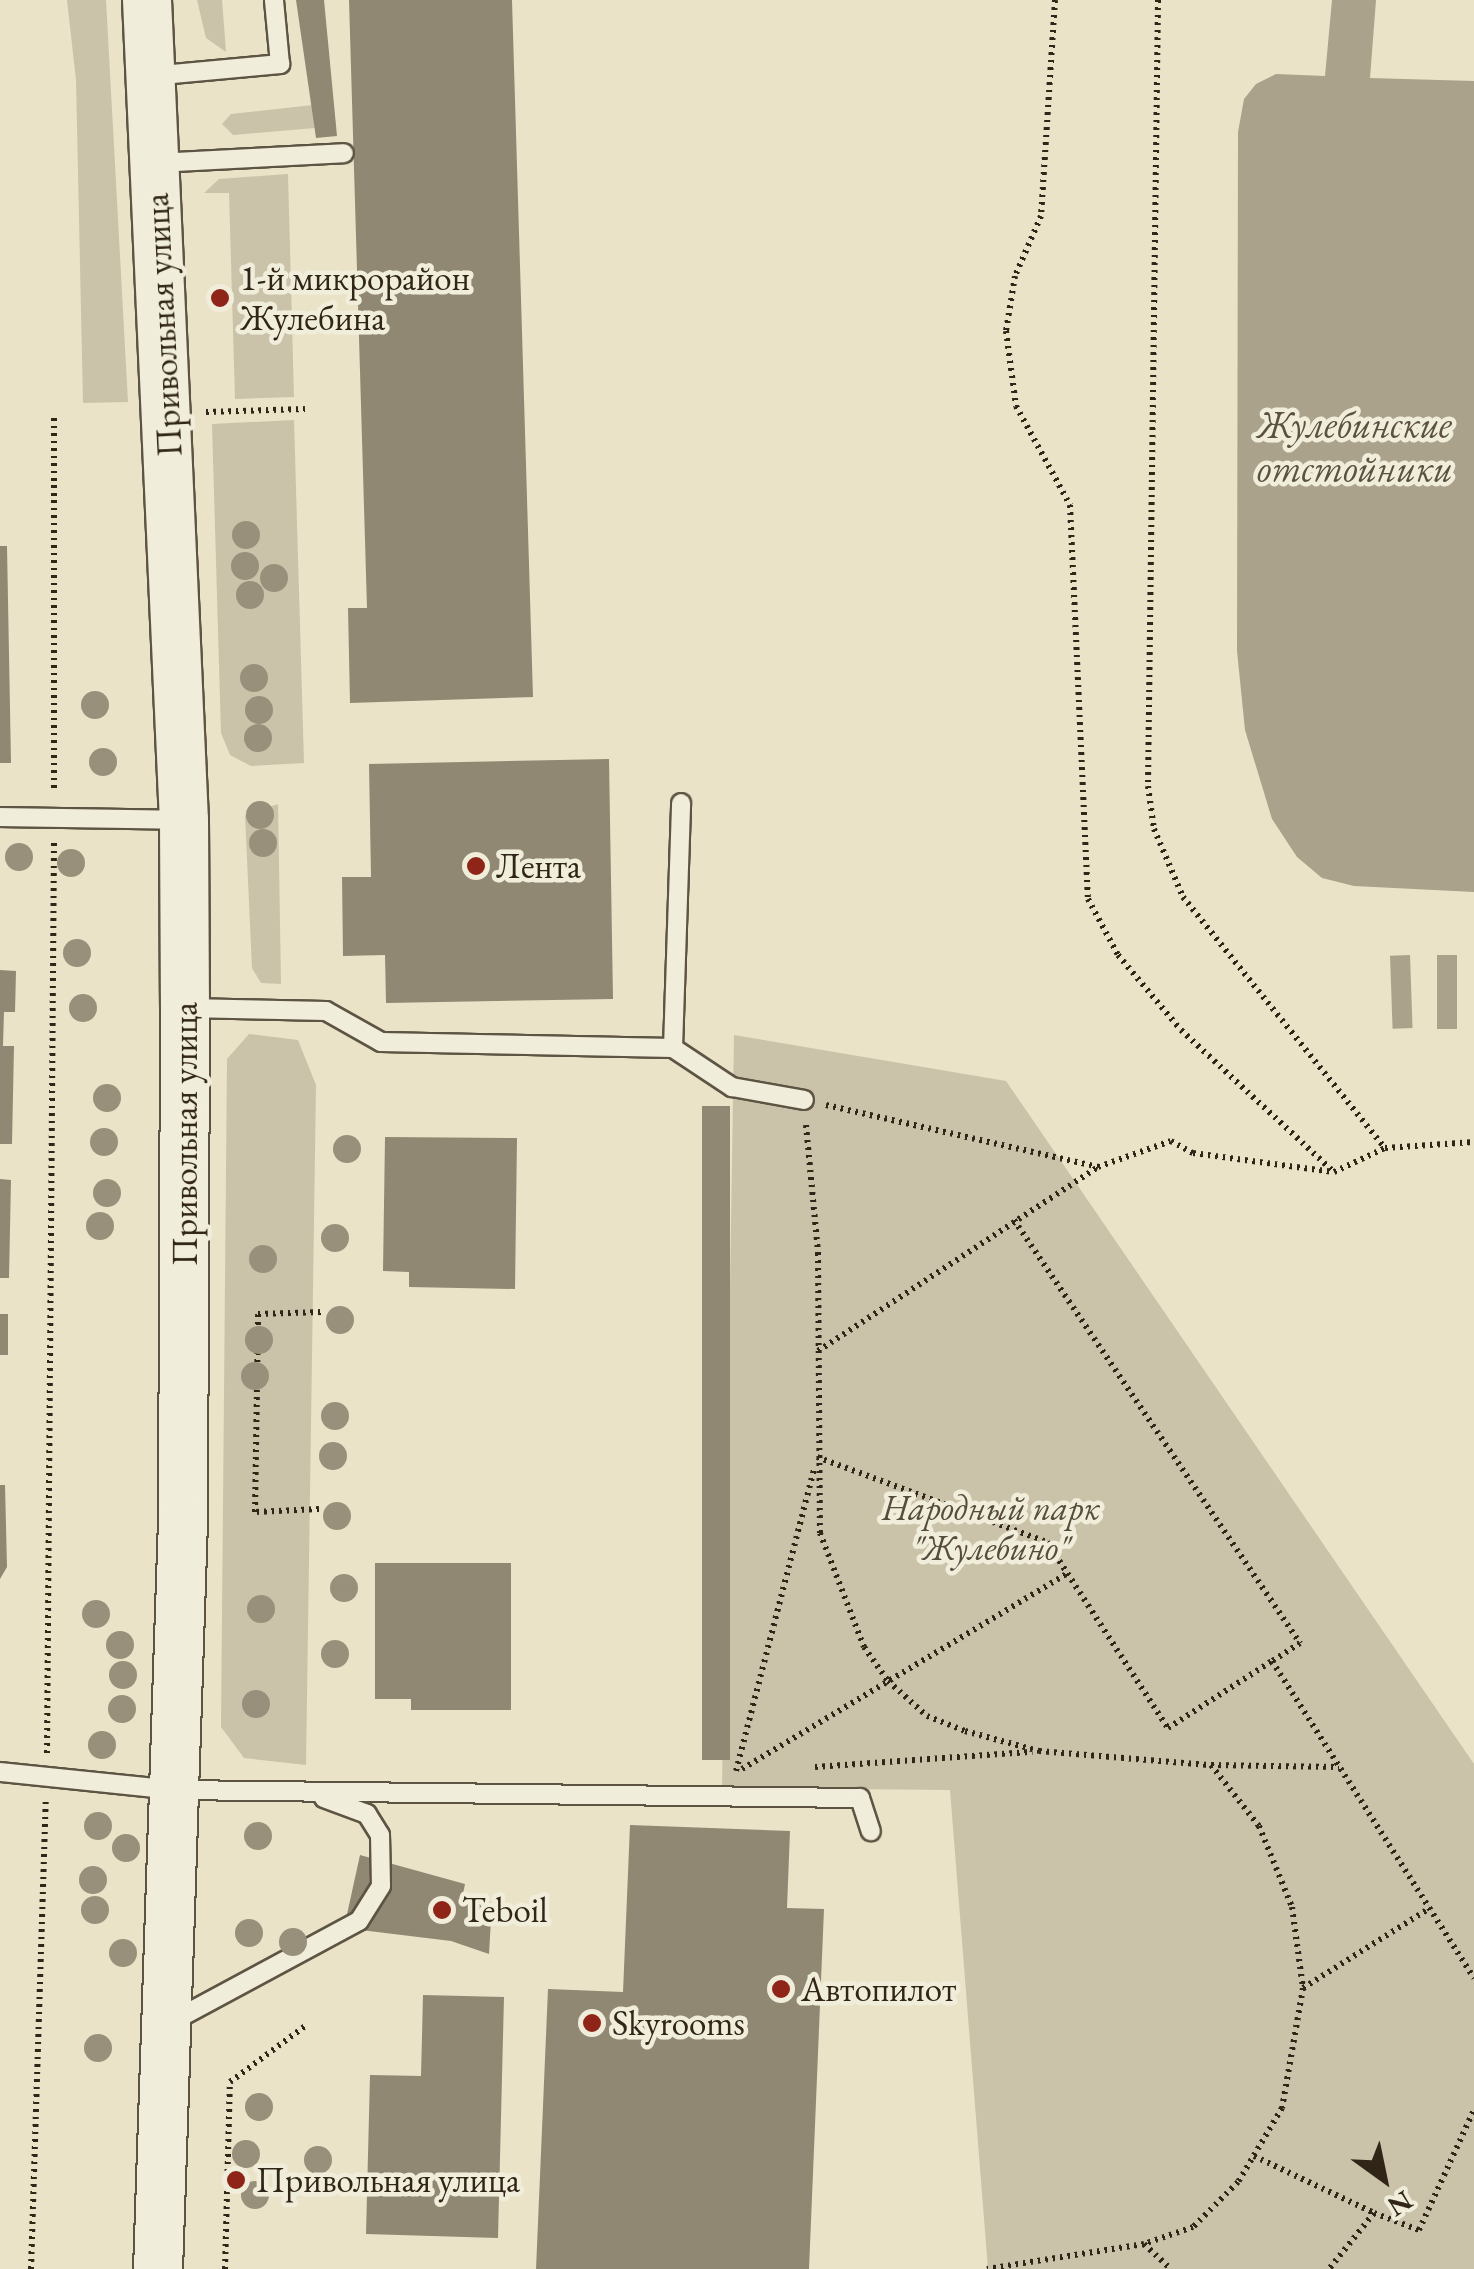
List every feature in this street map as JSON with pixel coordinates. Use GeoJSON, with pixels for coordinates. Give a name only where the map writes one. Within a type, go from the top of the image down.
{"type":"FeatureCollection","features":[{"type":"Feature","properties":{"kind":"main road","name":"Привольная улица"},"geometry":{"type":"LineString","coordinates":[[147,0],[184,820],[186,1008],[175,1790],[158,2269]]}},
{"type":"Feature","properties":{"kind":"lane"},"geometry":{"type":"LineString","coordinates":[[151,76],[280,64],[274,0]]}},
{"type":"Feature","properties":{"kind":"lane"},"geometry":{"type":"LineString","coordinates":[[155,164],[344,153]]}},
{"type":"Feature","properties":{"kind":"lane"},"geometry":{"type":"LineString","coordinates":[[673,1048],[681,803]]}},
{"type":"Feature","properties":{"kind":"lane"},"geometry":{"type":"LineString","coordinates":[[0,818],[184,820]]}},
{"type":"Feature","properties":{"kind":"lane"},"geometry":{"type":"LineString","coordinates":[[186,1008],[326,1011],[381,1042],[673,1048],[732,1087],[804,1100]]}},
{"type":"Feature","properties":{"kind":"lane"},"geometry":{"type":"LineString","coordinates":[[0,1772],[175,1790],[860,1798],[871,1831]]}},
{"type":"Feature","properties":{"kind":"lane"},"geometry":{"type":"LineString","coordinates":[[168,2024],[359,1921],[381,1886],[380,1835],[367,1814],[314,1794]]}},
{"type":"Feature","properties":{"kind":"path"},"geometry":{"type":"LineString","coordinates":[[1056,0],[1041,216],[1015,276],[1006,331],[1016,406],[1070,505],[1088,899],[1118,955],[1181,1030],[1334,1172]]}},
{"type":"Feature","properties":{"kind":"path"},"geometry":{"type":"LineString","coordinates":[[1158,0],[1148,786],[1154,829],[1183,897],[1385,1148]]}},
{"type":"Feature","properties":{"kind":"path"},"geometry":{"type":"LineString","coordinates":[[167,414],[304,409]]}},
{"type":"Feature","properties":{"kind":"path"},"geometry":{"type":"LineString","coordinates":[[31,2269],[46,1776],[54,418]]}},
{"type":"Feature","properties":{"kind":"path"},"geometry":{"type":"LineString","coordinates":[[1098,1167],[804,1100],[818,1253],[820,1534],[836,1586],[888,1681],[927,1716],[1039,1751],[1211,1765],[1340,1767]]}},
{"type":"Feature","properties":{"kind":"path"},"geometry":{"type":"LineString","coordinates":[[817,1351],[1098,1167],[1171,1142],[1193,1152],[1334,1172],[1385,1148],[1474,1142]]}},
{"type":"Feature","properties":{"kind":"path"},"geometry":{"type":"LineString","coordinates":[[817,1456],[1047,1542],[1168,1728],[1300,1643],[1014,1220]]}},
{"type":"Feature","properties":{"kind":"path"},"geometry":{"type":"LineString","coordinates":[[318,1509],[255,1512],[258,1314],[322,1312]]}},
{"type":"Feature","properties":{"kind":"path"},"geometry":{"type":"LineString","coordinates":[[817,1456],[736,1773],[1067,1574]]}},
{"type":"Feature","properties":{"kind":"path"},"geometry":{"type":"LineString","coordinates":[[1272,1661],[1474,1978]]}},
{"type":"Feature","properties":{"kind":"path"},"geometry":{"type":"LineString","coordinates":[[987,2269],[1144,2244],[1193,2228],[1254,2156],[1282,2108],[1303,1988],[1292,1907],[1266,1842],[1211,1765]]}},
{"type":"Feature","properties":{"kind":"path"},"geometry":{"type":"LineString","coordinates":[[1303,1988],[1430,1908]]}},
{"type":"Feature","properties":{"kind":"path"},"geometry":{"type":"LineString","coordinates":[[226,2269],[230,2082],[305,2026]]}},
{"type":"Feature","properties":{"kind":"path"},"geometry":{"type":"LineString","coordinates":[[1254,2156],[1419,2230],[1474,2110]]}},
{"type":"Feature","properties":{"kind":"path"},"geometry":{"type":"LineString","coordinates":[[1329,2269],[1374,2212]]}},
{"type":"Feature","properties":{"kind":"path"},"geometry":{"type":"LineString","coordinates":[[1144,2244],[1171,2269]]}},
{"type":"Feature","properties":{"kind":"green space"},"geometry":{"type":"Polygon","coordinates":[[[67,0],[106,0],[128,402],[83,403],[76,80],[67,0]]]}},
{"type":"Feature","properties":{"kind":"green space"},"geometry":{"type":"Polygon","coordinates":[[[197,0],[222,0],[226,52],[206,38],[197,0]]]}},
{"type":"Feature","properties":{"kind":"green space"},"geometry":{"type":"Polygon","coordinates":[[[313,105],[315,128],[233,135],[222,124],[231,114],[313,105]]]}},
{"type":"Feature","properties":{"kind":"green space"},"geometry":{"type":"Polygon","coordinates":[[[288,174],[294,397],[235,399],[229,193],[204,193],[219,179],[288,174]]]}},
{"type":"Feature","properties":{"kind":"green space"},"geometry":{"type":"Polygon","coordinates":[[[294,420],[304,763],[251,766],[230,755],[221,733],[212,424],[294,420]]]}},
{"type":"Feature","properties":{"kind":"green space"},"geometry":{"type":"Polygon","coordinates":[[[278,804],[281,984],[261,983],[252,968],[245,815],[278,804]]]}},
{"type":"Feature","properties":{"kind":"green space"},"geometry":{"type":"Polygon","coordinates":[[[249,1034],[298,1040],[316,1085],[306,1765],[244,1758],[221,1727],[227,1059],[249,1034]]]}},
{"type":"Feature","properties":{"kind":"green space","name":"Народный парк \"Жулебино\""},"geometry":{"type":"Polygon","coordinates":[[[734,1035],[1006,1081],[1474,1764],[1474,2269],[988,2269],[950,1790],[722,1788],[734,1035]]]}},
{"type":"Feature","properties":{"kind":"water","name":"Жулебинские отстойники"},"geometry":{"type":"Polygon","coordinates":[[[1332,0],[1376,0],[1370,78],[1474,81],[1474,892],[1354,886],[1322,878],[1297,857],[1272,819],[1245,730],[1237,651],[1238,132],[1244,99],[1256,84],[1276,74],[1325,76],[1332,0]]]}},
{"type":"Feature","properties":{"kind":"water"},"geometry":{"type":"Polygon","coordinates":[[[1410,955],[1413,1028],[1393,1029],[1390,956],[1410,955]]]}},
{"type":"Feature","properties":{"kind":"water"},"geometry":{"type":"Polygon","coordinates":[[[1437,955],[1457,955],[1457,1029],[1437,1029],[1437,955]]]}},
{"type":"Feature","properties":{"kind":"building"},"geometry":{"type":"Polygon","coordinates":[[[296,0],[324,0],[337,136],[316,138],[296,0]]]}},
{"type":"Feature","properties":{"kind":"building"},"geometry":{"type":"Polygon","coordinates":[[[349,0],[512,0],[533,697],[350,703],[348,608],[367,608],[349,0]]]}},
{"type":"Feature","properties":{"kind":"building"},"geometry":{"type":"Polygon","coordinates":[[[0,546],[7,546],[11,763],[0,763],[0,546]]]}},
{"type":"Feature","properties":{"kind":"building"},"geometry":{"type":"Polygon","coordinates":[[[609,759],[613,999],[386,1003],[385,955],[343,956],[342,877],[371,877],[369,764],[609,759]]]}},
{"type":"Feature","properties":{"kind":"building"},"geometry":{"type":"Polygon","coordinates":[[[0,970],[16,971],[15,1012],[4,1012],[3,1046],[14,1046],[12,1144],[0,1144],[0,970]]]}},
{"type":"Feature","properties":{"kind":"building"},"geometry":{"type":"Polygon","coordinates":[[[702,1106],[730,1106],[730,1760],[702,1760],[702,1106]]]}},
{"type":"Feature","properties":{"kind":"building"},"geometry":{"type":"Polygon","coordinates":[[[385,1137],[517,1138],[515,1289],[409,1287],[409,1272],[383,1271],[385,1137]]]}},
{"type":"Feature","properties":{"kind":"building"},"geometry":{"type":"Polygon","coordinates":[[[0,1179],[11,1180],[9,1278],[0,1278],[0,1179]]]}},
{"type":"Feature","properties":{"kind":"building"},"geometry":{"type":"Polygon","coordinates":[[[0,1314],[8,1314],[8,1355],[0,1355],[0,1314]]]}},
{"type":"Feature","properties":{"kind":"building"},"geometry":{"type":"Polygon","coordinates":[[[0,1485],[5,1485],[7,1567],[0,1579],[0,1485]]]}},
{"type":"Feature","properties":{"kind":"building"},"geometry":{"type":"Polygon","coordinates":[[[375,1563],[511,1563],[511,1710],[411,1710],[411,1699],[375,1699],[375,1563]]]}},
{"type":"Feature","properties":{"kind":"building"},"geometry":{"type":"Polygon","coordinates":[[[630,1825],[790,1831],[787,1908],[824,1909],[809,2269],[536,2269],[548,1989],[623,1992],[630,1825]]]}},
{"type":"Feature","properties":{"kind":"building"},"geometry":{"type":"Polygon","coordinates":[[[360,1855],[465,1884],[463,1894],[492,1903],[489,1954],[451,1941],[344,1928],[360,1855]]]}},
{"type":"Feature","properties":{"kind":"building"},"geometry":{"type":"Polygon","coordinates":[[[423,1995],[504,1997],[498,2238],[366,2234],[370,2075],[421,2076],[423,1995]]]}},
{"type":"Feature","properties":{"kind":"place","name":"1-й микрорайон Жулебина"},"geometry":{"type":"Point","coordinates":[220,298]}},
{"type":"Feature","properties":{"kind":"place","name":"Лента"},"geometry":{"type":"Point","coordinates":[476,866]}},
{"type":"Feature","properties":{"kind":"place","name":"Teboil"},"geometry":{"type":"Point","coordinates":[442,1910]}},
{"type":"Feature","properties":{"kind":"place","name":"Автопилот"},"geometry":{"type":"Point","coordinates":[781,1989]}},
{"type":"Feature","properties":{"kind":"place","name":"Skyrooms"},"geometry":{"type":"Point","coordinates":[592,2023]}},
{"type":"Feature","properties":{"kind":"place","name":"Привольная улица"},"geometry":{"type":"Point","coordinates":[236,2180]}}]}
